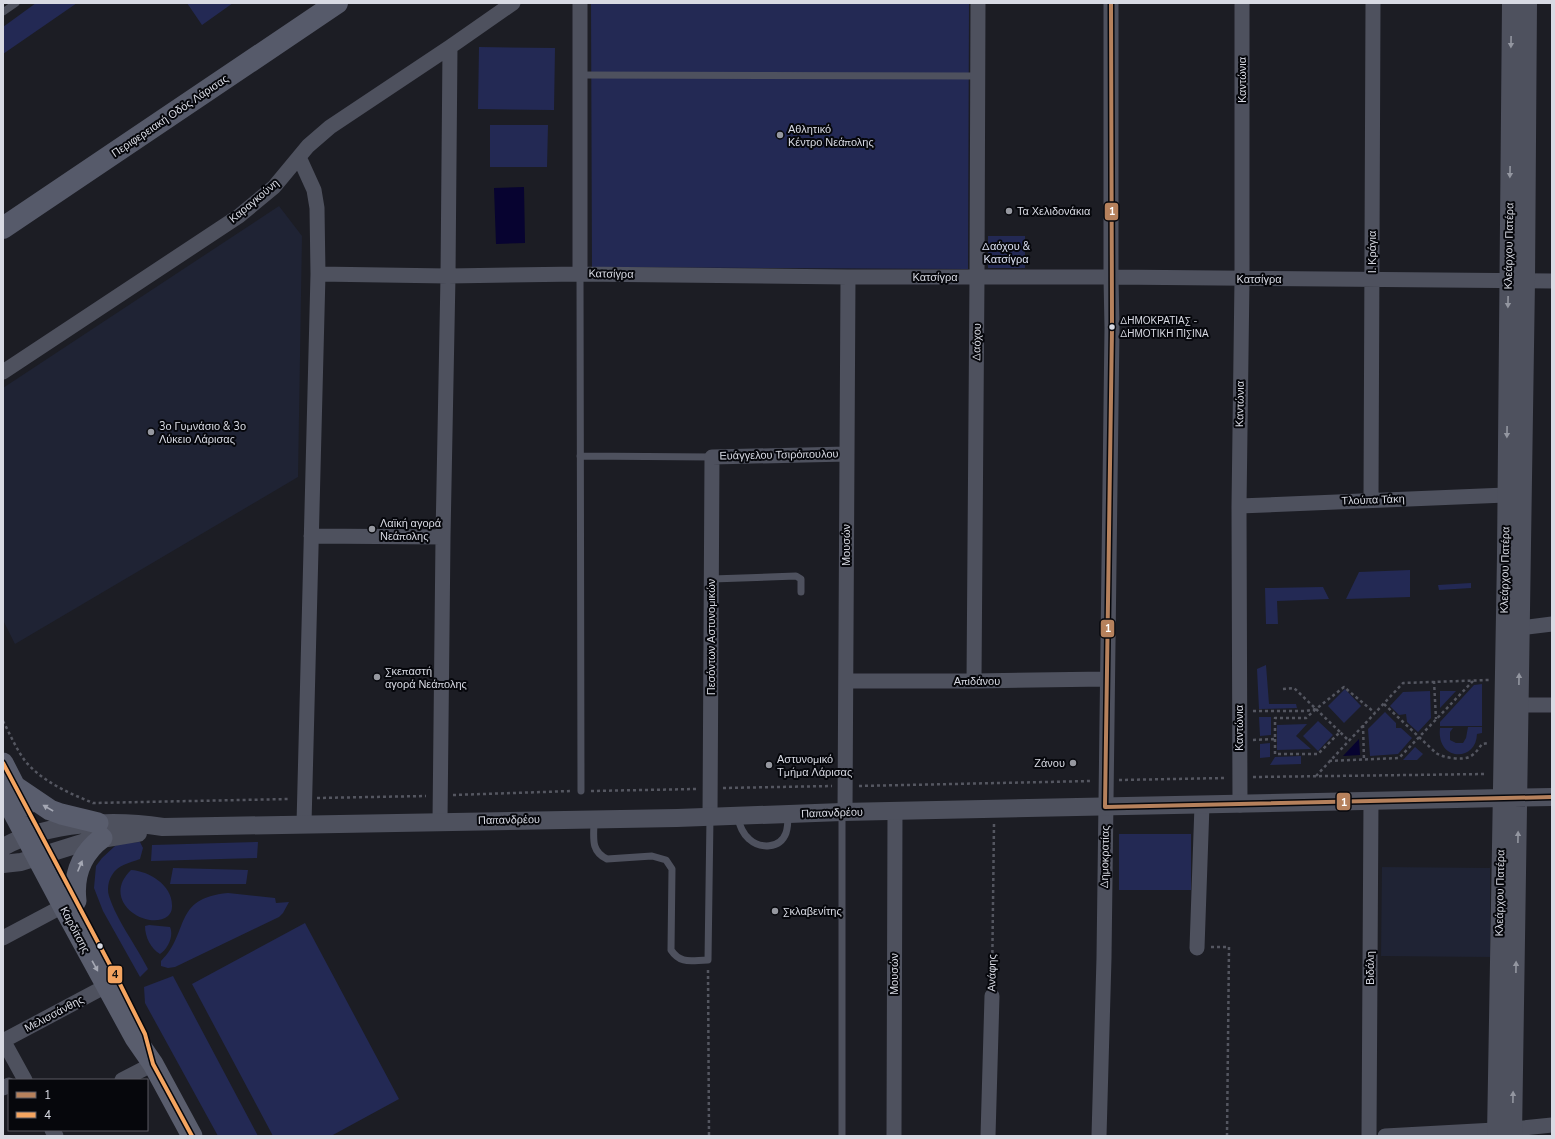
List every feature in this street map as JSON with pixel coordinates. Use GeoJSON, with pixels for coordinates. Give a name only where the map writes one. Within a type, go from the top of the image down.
{"type":"FeatureCollection","features":[{"type":"Feature","properties":{"kind":"highway","name":"Περιφερειακή Οδός Λάρισας"},"geometry":{"type":"LineString","coordinates":[[3,228],[337,3]]}},
{"type":"Feature","properties":{"kind":"main road","name":"Καρδίτσης"},"geometry":{"type":"LineString","coordinates":[[3,763],[20,840]]}},
{"type":"Feature","properties":{"kind":"main road","name":"Καρδίτσης"},"geometry":{"type":"LineString","coordinates":[[9,789],[17,819],[17,830],[20,840],[44,855],[70,904],[145,1034],[152,1064]]}},
{"type":"Feature","properties":{"kind":"main road"},"geometry":{"type":"LineString","coordinates":[[9,789],[50,810],[100,831],[80,865],[70,904]]}},
{"type":"Feature","properties":{"kind":"main road","name":"Καρδίτσης"},"geometry":{"type":"LineString","coordinates":[[70,904],[106,986],[134,1038],[152,1064],[192,1136]]}},
{"type":"Feature","properties":{"kind":"street","name":"Καραγκούνη"},"geometry":{"type":"LineString","coordinates":[[3,372],[239,216],[274,187],[308,146],[330,126],[450,47],[513,3]]}},
{"type":"Feature","properties":{"kind":"street"},"geometry":{"type":"LineString","coordinates":[[580,3],[580,274]]}},
{"type":"Feature","properties":{"kind":"street","name":"Δαόχου"},"geometry":{"type":"LineString","coordinates":[[974,681],[978,3]]}},
{"type":"Feature","properties":{"kind":"street","name":"Δημοκρατίας"},"geometry":{"type":"LineString","coordinates":[[1099,1136],[1104,958],[1112,328],[1111,3]]}},
{"type":"Feature","properties":{"kind":"street","name":"Καντώνια"},"geometry":{"type":"LineString","coordinates":[[1240,805],[1238,711],[1242,279],[1242,3]]}},
{"type":"Feature","properties":{"kind":"street","name":"Ι. Κράγια"},"geometry":{"type":"LineString","coordinates":[[1371,500],[1373,3]]}},
{"type":"Feature","properties":{"kind":"street","name":"Κλεάρχου Πατέρα"},"geometry":{"type":"LineString","coordinates":[[1504,1133],[1510,797],[1519,705],[1520,628],[1517,281],[1511,3]]}},
{"type":"Feature","properties":{"kind":"street","name":"Κλεάρχου Πατέρα"},"geometry":{"type":"LineString","coordinates":[[1510,797],[1502,774],[1506,496],[1517,281],[1528,3]]}},
{"type":"Feature","properties":{"kind":"street"},"geometry":{"type":"LineString","coordinates":[[440,821],[450,47]]}},
{"type":"Feature","properties":{"kind":"street"},"geometry":{"type":"LineString","coordinates":[[299,157],[314,190],[318,208],[318,274],[304,824]]}},
{"type":"Feature","properties":{"kind":"street","name":"Κατσίγρα"},"geometry":{"type":"LineString","coordinates":[[318,274],[448,276],[580,274],[848,277],[1111,277],[1552,281]]}},
{"type":"Feature","properties":{"kind":"street","name":"Μουσών"},"geometry":{"type":"LineString","coordinates":[[844,812],[846,786],[848,277]]}},
{"type":"Feature","properties":{"kind":"street","name":"Ευάγγελου Τσιρόπουλου"},"geometry":{"type":"LineString","coordinates":[[712,457],[847,454]]}},
{"type":"Feature","properties":{"kind":"street","name":"Πεσόντων Αστυνομικών"},"geometry":{"type":"LineString","coordinates":[[710,817],[712,457]]}},
{"type":"Feature","properties":{"kind":"street","name":"Τλούπα Τάκη"},"geometry":{"type":"LineString","coordinates":[[1239,506],[1506,496]]}},
{"type":"Feature","properties":{"kind":"street"},"geometry":{"type":"LineString","coordinates":[[311,536],[443,537]]}},
{"type":"Feature","properties":{"kind":"street"},"geometry":{"type":"LineString","coordinates":[[1520,628],[1552,624]]}},
{"type":"Feature","properties":{"kind":"street","name":"Απιδάνου"},"geometry":{"type":"LineString","coordinates":[[846,681],[1107,680]]}},
{"type":"Feature","properties":{"kind":"street"},"geometry":{"type":"LineString","coordinates":[[1519,705],[1552,705]]}},
{"type":"Feature","properties":{"kind":"street","name":"Παπανδρέου"},"geometry":{"type":"LineString","coordinates":[[100,831],[139,823],[163,827],[710,817],[844,812],[1240,805],[1371,800],[1552,797]]}},
{"type":"Feature","properties":{"kind":"street","name":"Βιδάλη"},"geometry":{"type":"LineString","coordinates":[[1369,1136],[1371,800]]}},
{"type":"Feature","properties":{"kind":"street"},"geometry":{"type":"LineString","coordinates":[[1197,948],[1202,805]]}},
{"type":"Feature","properties":{"kind":"street","name":"Μουσών"},"geometry":{"type":"LineString","coordinates":[[894,1136],[895,811]]}},
{"type":"Feature","properties":{"kind":"street"},"geometry":{"type":"LineString","coordinates":[[20,840],[72,826],[100,831]]}},
{"type":"Feature","properties":{"kind":"street"},"geometry":{"type":"LineString","coordinates":[[3,864],[21,862],[85,842],[100,831]]}},
{"type":"Feature","properties":{"kind":"street"},"geometry":{"type":"LineString","coordinates":[[3,938],[70,904]]}},
{"type":"Feature","properties":{"kind":"street","name":"Μελισσάνθης"},"geometry":{"type":"LineString","coordinates":[[3,1041],[106,986]]}},
{"type":"Feature","properties":{"kind":"street","name":"Ανάφης"},"geometry":{"type":"LineString","coordinates":[[988,1136],[992,996]]}},
{"type":"Feature","properties":{"kind":"street"},"geometry":{"type":"LineString","coordinates":[[3,1041],[22,1079]]}},
{"type":"Feature","properties":{"kind":"street"},"geometry":{"type":"LineString","coordinates":[[124,1079],[152,1064]]}},
{"type":"Feature","properties":{"kind":"street"},"geometry":{"type":"LineString","coordinates":[[1385,1136],[1504,1133],[1552,1125]]}},
{"type":"Feature","properties":{"kind":"lane"},"geometry":{"type":"LineString","coordinates":[[3,12],[16,3]]}},
{"type":"Feature","properties":{"kind":"lane"},"geometry":{"type":"LineString","coordinates":[[580,75],[977,76]]}},
{"type":"Feature","properties":{"kind":"lane"},"geometry":{"type":"LineString","coordinates":[[580,274],[581,791]]}},
{"type":"Feature","properties":{"kind":"lane"},"geometry":{"type":"LineString","coordinates":[[580,456],[712,457]]}},
{"type":"Feature","properties":{"kind":"lane"},"geometry":{"type":"LineString","coordinates":[[712,579],[796,576],[801,579],[801,592]]}},
{"type":"Feature","properties":{"kind":"lane"},"geometry":{"type":"LineString","coordinates":[[842,1136],[844,812]]}},
{"type":"Feature","properties":{"kind":"lane"},"geometry":{"type":"LineString","coordinates":[[737,816],[740,827],[748,838],[755,844],[772,846],[780,843],[785,835],[788,814]]}},
{"type":"Feature","properties":{"kind":"lane"},"geometry":{"type":"LineString","coordinates":[[594,819],[594,849],[600,856],[607,859],[652,856],[666,860],[672,870],[671,950],[676,958],[684,960],[708,960],[710,817]]}},
{"type":"Feature","properties":{"kind":"path"},"geometry":{"type":"LineString","coordinates":[[1316,776],[1348,740],[1403,683],[1503,679]]}},
{"type":"Feature","properties":{"kind":"path"},"geometry":{"type":"LineString","coordinates":[[1329,761],[1399,758],[1473,680]]}},
{"type":"Feature","properties":{"kind":"path"},"geometry":{"type":"LineString","coordinates":[[1434,682],[1436,720]]}},
{"type":"Feature","properties":{"kind":"path"},"geometry":{"type":"LineString","coordinates":[[1340,732],[1318,754],[1275,754],[1275,718],[1306,718],[1344,687],[1375,713]]}},
{"type":"Feature","properties":{"kind":"path"},"geometry":{"type":"LineString","coordinates":[[1283,689],[1294,688],[1348,740]]}},
{"type":"Feature","properties":{"kind":"path"},"geometry":{"type":"LineString","coordinates":[[1384,704],[1438,754],[1448,758],[1468,758],[1472,756],[1482,744],[1503,743]]}},
{"type":"Feature","properties":{"kind":"path"},"geometry":{"type":"LineString","coordinates":[[1238,711],[1306,711],[1316,709]]}},
{"type":"Feature","properties":{"kind":"path"},"geometry":{"type":"LineString","coordinates":[[3,721],[25,761],[40,775],[65,791],[93,803],[1239,777],[1502,774]]}},
{"type":"Feature","properties":{"kind":"path"},"geometry":{"type":"LineString","coordinates":[[1363,725],[1364,760]]}},
{"type":"Feature","properties":{"kind":"path"},"geometry":{"type":"LineString","coordinates":[[1239,740],[1275,739]]}},
{"type":"Feature","properties":{"kind":"path","name":"Ανάφης"},"geometry":{"type":"LineString","coordinates":[[992,996],[994,810]]}},
{"type":"Feature","properties":{"kind":"path"},"geometry":{"type":"LineString","coordinates":[[1197,948],[1229,947],[1227,1136]]}},
{"type":"Feature","properties":{"kind":"path"},"geometry":{"type":"LineString","coordinates":[[708,960],[709,1136]]}},
{"type":"Feature","properties":{"kind":"shaded area"},"geometry":{"type":"Polygon","coordinates":[[[524,187],[525,243],[496,244],[494,188],[524,187]]]}},
{"type":"Feature","properties":{"kind":"shaded area","name":"3ο Γυμνάσιο & 3ο Λύκειο Λάρισας"},"geometry":{"type":"Polygon","coordinates":[[[279,206],[302,236],[298,477],[15,644],[3,620],[3,388],[279,206]]]}},
{"type":"Feature","properties":{"kind":"shaded area"},"geometry":{"type":"Polygon","coordinates":[[[1359,739],[1360,755],[1343,756],[1359,739]]]}},
{"type":"Feature","properties":{"kind":"shaded area"},"geometry":{"type":"Polygon","coordinates":[[[1382,867],[1490,868],[1490,957],[1381,956],[1382,867]]]}},
{"type":"Feature","properties":{"kind":"green space"},"geometry":{"type":"Polygon","coordinates":[[[36,3],[77,3],[3,54],[3,27],[36,3]]]}},
{"type":"Feature","properties":{"kind":"green space"},"geometry":{"type":"Polygon","coordinates":[[[187,3],[233,3],[202,25],[187,3]]]}},
{"type":"Feature","properties":{"kind":"green space","name":"Αθλητικό Κέντρο Νεάπολης"},"geometry":{"type":"Polygon","coordinates":[[[591,3],[969,3],[968,269],[592,267],[591,3]]]}},
{"type":"Feature","properties":{"kind":"green space"},"geometry":{"type":"Polygon","coordinates":[[[479,47],[555,48],[554,110],[478,109],[479,47]]]}},
{"type":"Feature","properties":{"kind":"green space"},"geometry":{"type":"Polygon","coordinates":[[[490,125],[548,125],[547,167],[490,167],[490,125]]]}},
{"type":"Feature","properties":{"kind":"green space","name":"Δαόχου & Κατσίγρα"},"geometry":{"type":"Polygon","coordinates":[[[988,236],[1025,236],[1025,268],[988,268],[988,236]]]}},
{"type":"Feature","properties":{"kind":"green space"},"geometry":{"type":"Polygon","coordinates":[[[1410,570],[1410,597],[1346,599],[1359,572],[1410,570]]]}},
{"type":"Feature","properties":{"kind":"green space"},"geometry":{"type":"Polygon","coordinates":[[[1471,583],[1471,588],[1439,590],[1438,585],[1471,583]]]}},
{"type":"Feature","properties":{"kind":"green space"},"geometry":{"type":"Polygon","coordinates":[[[1323,587],[1329,599],[1277,601],[1278,624],[1266,624],[1265,588],[1323,587]]]}},
{"type":"Feature","properties":{"kind":"green space"},"geometry":{"type":"Polygon","coordinates":[[[1266,665],[1269,704],[1296,704],[1297,708],[1259,709],[1257,669],[1266,665]]]}},
{"type":"Feature","properties":{"kind":"green space"},"geometry":{"type":"Polygon","coordinates":[[[1482,684],[1482,726],[1440,726],[1440,722],[1474,685],[1482,684]]]}},
{"type":"Feature","properties":{"kind":"green space"},"geometry":{"type":"Polygon","coordinates":[[[1345,689],[1361,706],[1344,723],[1328,706],[1345,689]]]}},
{"type":"Feature","properties":{"kind":"green space"},"geometry":{"type":"Polygon","coordinates":[[[1430,691],[1431,718],[1418,732],[1407,722],[1406,714],[1399,715],[1390,706],[1403,692],[1430,691]]]}},
{"type":"Feature","properties":{"kind":"green space"},"geometry":{"type":"Polygon","coordinates":[[[1440,691],[1456,691],[1440,708],[1440,691]]]}},
{"type":"Feature","properties":{"kind":"green space"},"geometry":{"type":"Polygon","coordinates":[[[1385,712],[1396,723],[1396,728],[1401,728],[1412,738],[1398,754],[1370,756],[1368,729],[1385,712]]]}},
{"type":"Feature","properties":{"kind":"green space"},"geometry":{"type":"Polygon","coordinates":[[[1259,717],[1271,717],[1271,735],[1260,736],[1259,717]]]}},
{"type":"Feature","properties":{"kind":"green space"},"geometry":{"type":"Polygon","coordinates":[[[1318,721],[1333,735],[1318,751],[1303,736],[1318,721]]]}},
{"type":"Feature","properties":{"kind":"green space"},"geometry":{"type":"Polygon","coordinates":[[[1307,724],[1296,736],[1311,749],[1277,750],[1277,725],[1307,724]]]}},
{"type":"Feature","properties":{"kind":"green space"},"geometry":{"type":"Polygon","coordinates":[[[1468,727],[1482,727],[1482,733],[1477,734],[1475,743],[1470,750],[1464,754],[1457,754],[1450,752],[1444,747],[1440,739],[1440,728],[1453,728],[1450,732],[1450,740],[1456,743],[1463,743],[1466,738],[1468,727]]]}},
{"type":"Feature","properties":{"kind":"green space"},"geometry":{"type":"Polygon","coordinates":[[[1270,743],[1270,757],[1260,758],[1260,744],[1270,743]]]}},
{"type":"Feature","properties":{"kind":"green space"},"geometry":{"type":"Polygon","coordinates":[[[1415,747],[1423,754],[1417,760],[1403,760],[1415,747]]]}},
{"type":"Feature","properties":{"kind":"green space"},"geometry":{"type":"Polygon","coordinates":[[[1301,756],[1301,764],[1270,765],[1275,757],[1301,756]]]}},
{"type":"Feature","properties":{"kind":"green space"},"geometry":{"type":"Polygon","coordinates":[[[1119,834],[1191,834],[1191,890],[1119,890],[1119,834]]]}},
{"type":"Feature","properties":{"kind":"green space"},"geometry":{"type":"Polygon","coordinates":[[[140,842],[143,848],[140,859],[124,865],[114,872],[109,883],[108,894],[116,914],[148,969],[140,977],[103,911],[94,888],[96,866],[102,858],[115,846],[123,843],[140,842]]]}},
{"type":"Feature","properties":{"kind":"green space"},"geometry":{"type":"Polygon","coordinates":[[[258,842],[257,858],[151,861],[152,845],[258,842]]]}},
{"type":"Feature","properties":{"kind":"green space"},"geometry":{"type":"Polygon","coordinates":[[[173,868],[248,870],[246,884],[170,884],[173,868]]]}},
{"type":"Feature","properties":{"kind":"green space"},"geometry":{"type":"Polygon","coordinates":[[[131,870],[152,876],[164,885],[171,898],[172,905],[171,912],[168,916],[159,920],[149,920],[139,917],[130,911],[123,902],[120,893],[123,882],[131,870]]]}},
{"type":"Feature","properties":{"kind":"green space"},"geometry":{"type":"Polygon","coordinates":[[[228,893],[275,898],[276,903],[289,902],[279,917],[175,967],[168,968],[161,966],[161,961],[170,950],[184,918],[190,909],[198,902],[210,896],[228,893]]]}},
{"type":"Feature","properties":{"kind":"green space"},"geometry":{"type":"Polygon","coordinates":[[[305,923],[399,1099],[331,1136],[273,1136],[192,984],[305,923]]]}},
{"type":"Feature","properties":{"kind":"green space"},"geometry":{"type":"Polygon","coordinates":[[[145,926],[170,927],[170,942],[166,949],[160,954],[151,946],[147,938],[145,926]]]}},
{"type":"Feature","properties":{"kind":"green space"},"geometry":{"type":"Polygon","coordinates":[[[173,976],[258,1136],[218,1136],[145,1003],[144,987],[173,976]]]}},
{"type":"Feature","properties":{"kind":"transit line","name":"1"},"geometry":{"type":"LineString","coordinates":[[1111,3],[1112,328],[1105,807],[1552,797]]}},
{"type":"Feature","properties":{"kind":"transit line","name":"4"},"geometry":{"type":"LineString","coordinates":[[3,763],[119,982],[145,1034],[153,1064],[192,1136]]}},
{"type":"Feature","properties":{"kind":"place","name":"Αθλητικό Κέντρο Νεάπολης"},"geometry":{"type":"Point","coordinates":[780,135]}},
{"type":"Feature","properties":{"kind":"place","name":"Τα Χελιδονάκια"},"geometry":{"type":"Point","coordinates":[1009,211]}},
{"type":"Feature","properties":{"kind":"place","name":"ΔΗΜΟΚΡΑΤΙΑΣ - ΔΗΜΟΤΙΚΗ ΠΙΣΙΝΑ"},"geometry":{"type":"Point","coordinates":[1112,327]}},
{"type":"Feature","properties":{"kind":"place","name":"3ο Γυμνάσιο & 3ο Λύκειο Λάρισας"},"geometry":{"type":"Point","coordinates":[151,432]}},
{"type":"Feature","properties":{"kind":"place","name":"Λαϊκή αγορά Νεάπολης"},"geometry":{"type":"Point","coordinates":[372,529]}},
{"type":"Feature","properties":{"kind":"place","name":"Σκεπαστή αγορά Νεάπολης"},"geometry":{"type":"Point","coordinates":[377,677]}},
{"type":"Feature","properties":{"kind":"place","name":"Ζάνου"},"geometry":{"type":"Point","coordinates":[1073,763]}},
{"type":"Feature","properties":{"kind":"place","name":"Αστυνομικό Τμήμα Λάρισας"},"geometry":{"type":"Point","coordinates":[769,765]}},
{"type":"Feature","properties":{"kind":"place","name":"Σκλαβενίτης"},"geometry":{"type":"Point","coordinates":[775,911]}}]}
